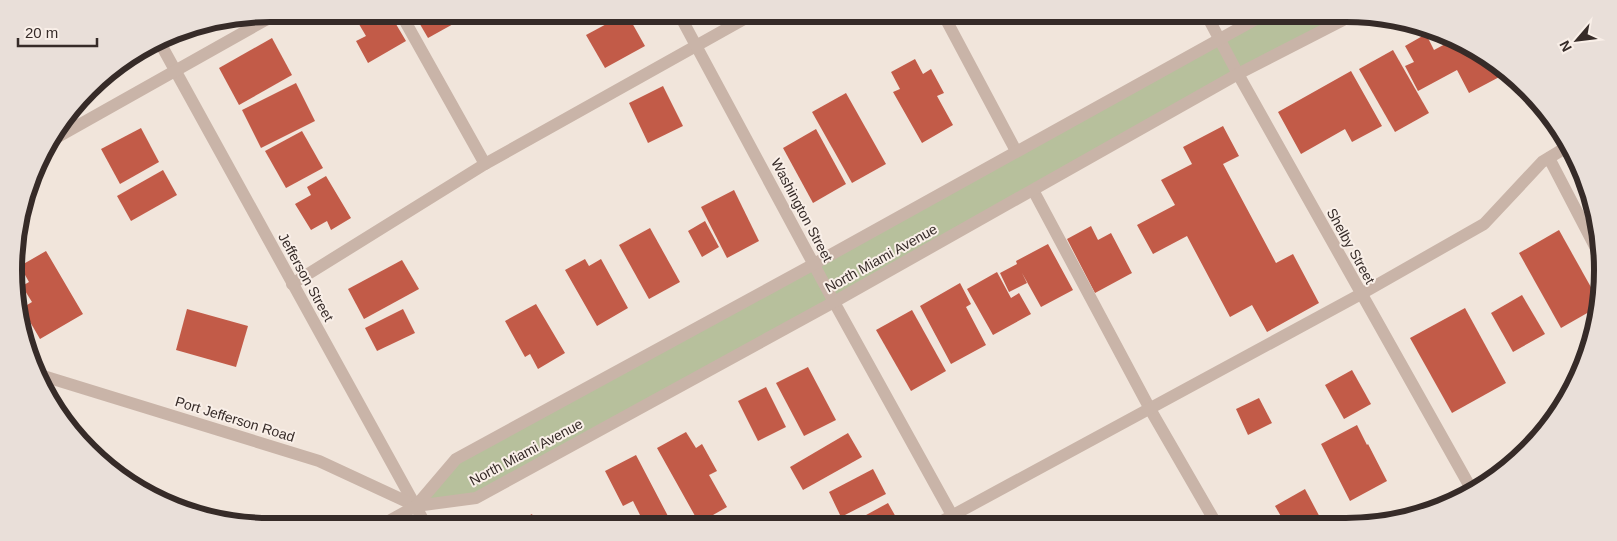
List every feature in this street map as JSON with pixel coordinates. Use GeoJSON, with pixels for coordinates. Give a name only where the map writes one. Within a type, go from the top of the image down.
{"type":"FeatureCollection","features":[{"type":"Feature","properties":{"kind":"street"},"geometry":{"type":"LineString","coordinates":[[405,22],[484,164]]}},
{"type":"Feature","properties":{"kind":"street","name":"Washington Street"},"geometry":{"type":"LineString","coordinates":[[683,22],[834,302],[953,518]]}},
{"type":"Feature","properties":{"kind":"street"},"geometry":{"type":"LineString","coordinates":[[292,284],[484,164],[738,22]]}},
{"type":"Feature","properties":{"kind":"street"},"geometry":{"type":"LineString","coordinates":[[947,22],[1016,151]]}},
{"type":"Feature","properties":{"kind":"street","name":"Shelby Street"},"geometry":{"type":"LineString","coordinates":[[1210,22],[1469,485]]}},
{"type":"Feature","properties":{"kind":"street","name":"North Miami Avenue"},"geometry":{"type":"LineString","coordinates":[[394,518],[416,506],[456,459],[814,264],[1250,22]]}},
{"type":"Feature","properties":{"kind":"street","name":"North Miami Avenue"},"geometry":{"type":"LineString","coordinates":[[416,506],[476,498],[834,302],[1238,74],[1339,22]]}},
{"type":"Feature","properties":{"kind":"street"},"geometry":{"type":"LineString","coordinates":[[64,134],[261,23]]}},
{"type":"Feature","properties":{"kind":"street","name":"Jefferson Street"},"geometry":{"type":"LineString","coordinates":[[162,47],[422,518]]}},
{"type":"Feature","properties":{"kind":"street"},"geometry":{"type":"LineString","coordinates":[[960,518],[1150,409],[1361,294],[1484,224],[1542,162],[1563,150]]}},
{"type":"Feature","properties":{"kind":"street"},"geometry":{"type":"LineString","coordinates":[[1549,158],[1592,241]]}},
{"type":"Feature","properties":{"kind":"street"},"geometry":{"type":"LineString","coordinates":[[1033,190],[1150,409],[1212,518]]}},
{"type":"Feature","properties":{"kind":"street","name":"Port Jefferson Road"},"geometry":{"type":"LineString","coordinates":[[47,377],[319,461],[416,506]]}},
{"type":"Feature","properties":{"kind":"green space"},"geometry":{"type":"Polygon","coordinates":[[[1250,22],[1332,22],[476,498],[416,506],[456,459],[1250,22]]]}},
{"type":"Feature","properties":{"kind":"building"},"geometry":{"type":"Polygon","coordinates":[[[358,22],[395,22],[406,41],[368,63],[356,41],[366,36],[358,22]]]}},
{"type":"Feature","properties":{"kind":"building"},"geometry":{"type":"Polygon","coordinates":[[[419,22],[454,22],[455,23],[428,38],[419,22]]]}},
{"type":"Feature","properties":{"kind":"building"},"geometry":{"type":"Polygon","coordinates":[[[610,22],[632,22],[645,46],[605,68],[586,35],[610,22]]]}},
{"type":"Feature","properties":{"kind":"building"},"geometry":{"type":"Polygon","coordinates":[[[1424,35],[1427,36],[1434,50],[1446,43],[1484,64],[1500,77],[1469,93],[1457,70],[1418,91],[1405,66],[1414,62],[1405,46],[1424,35]]]}},
{"type":"Feature","properties":{"kind":"building"},"geometry":{"type":"Polygon","coordinates":[[[272,38],[292,75],[239,105],[219,68],[272,38]]]}},
{"type":"Feature","properties":{"kind":"building"},"geometry":{"type":"Polygon","coordinates":[[[1393,50],[1429,113],[1395,132],[1359,69],[1393,50]]]}},
{"type":"Feature","properties":{"kind":"building"},"geometry":{"type":"Polygon","coordinates":[[[915,59],[923,74],[931,69],[944,93],[937,96],[953,125],[922,143],[893,92],[900,89],[891,72],[915,59]]]}},
{"type":"Feature","properties":{"kind":"building"},"geometry":{"type":"Polygon","coordinates":[[[1351,71],[1382,126],[1352,142],[1345,129],[1301,154],[1278,112],[1351,71]]]}},
{"type":"Feature","properties":{"kind":"building"},"geometry":{"type":"Polygon","coordinates":[[[296,83],[315,121],[261,148],[242,110],[296,83]]]}},
{"type":"Feature","properties":{"kind":"building"},"geometry":{"type":"Polygon","coordinates":[[[663,86],[683,126],[648,143],[629,103],[663,86]]]}},
{"type":"Feature","properties":{"kind":"building"},"geometry":{"type":"Polygon","coordinates":[[[846,93],[886,164],[852,183],[812,112],[846,93]]]}},
{"type":"Feature","properties":{"kind":"building"},"geometry":{"type":"Polygon","coordinates":[[[1223,126],[1239,156],[1223,164],[1276,263],[1293,254],[1319,303],[1267,332],[1252,305],[1230,317],[1187,236],[1153,254],[1137,225],[1175,205],[1161,180],[1192,164],[1183,147],[1223,126]]]}},
{"type":"Feature","properties":{"kind":"building"},"geometry":{"type":"Polygon","coordinates":[[[141,128],[159,162],[120,184],[101,149],[141,128]]]}},
{"type":"Feature","properties":{"kind":"building"},"geometry":{"type":"Polygon","coordinates":[[[816,129],[846,184],[813,203],[783,148],[816,129]]]}},
{"type":"Feature","properties":{"kind":"building"},"geometry":{"type":"Polygon","coordinates":[[[302,131],[323,168],[286,188],[265,151],[302,131]]]}},
{"type":"Feature","properties":{"kind":"building"},"geometry":{"type":"Polygon","coordinates":[[[163,170],[177,195],[131,221],[117,196],[163,170]]]}},
{"type":"Feature","properties":{"kind":"building"},"geometry":{"type":"Polygon","coordinates":[[[326,176],[351,218],[331,230],[327,221],[311,230],[295,204],[311,195],[307,187],[326,176]]]}},
{"type":"Feature","properties":{"kind":"building"},"geometry":{"type":"Polygon","coordinates":[[[734,190],[759,241],[727,258],[701,207],[734,190]]]}},
{"type":"Feature","properties":{"kind":"building"},"geometry":{"type":"Polygon","coordinates":[[[705,221],[719,247],[702,257],[688,231],[705,221]]]}},
{"type":"Feature","properties":{"kind":"building"},"geometry":{"type":"Polygon","coordinates":[[[1091,226],[1098,240],[1111,233],[1132,273],[1095,293],[1067,239],[1091,226]]]}},
{"type":"Feature","properties":{"kind":"building"},"geometry":{"type":"Polygon","coordinates":[[[650,228],[680,282],[649,299],[619,245],[650,228]]]}},
{"type":"Feature","properties":{"kind":"building"},"geometry":{"type":"Polygon","coordinates":[[[1559,230],[1593,292],[1591,311],[1561,328],[1519,253],[1559,230]]]}},
{"type":"Feature","properties":{"kind":"building"},"geometry":{"type":"Polygon","coordinates":[[[1048,244],[1073,290],[1041,307],[1022,273],[1027,283],[1009,292],[1000,273],[1017,264],[1016,261],[1048,244]]]}},
{"type":"Feature","properties":{"kind":"building"},"geometry":{"type":"Polygon","coordinates":[[[46,251],[83,314],[40,339],[27,316],[25,306],[32,302],[23,288],[23,285],[29,282],[22,270],[22,265],[46,251]]]}},
{"type":"Feature","properties":{"kind":"building"},"geometry":{"type":"Polygon","coordinates":[[[585,259],[589,266],[601,259],[628,308],[597,326],[565,270],[585,259]]]}},
{"type":"Feature","properties":{"kind":"building"},"geometry":{"type":"Polygon","coordinates":[[[402,260],[419,289],[364,319],[348,289],[402,260]]]}},
{"type":"Feature","properties":{"kind":"building"},"geometry":{"type":"Polygon","coordinates":[[[997,272],[1011,298],[1019,293],[1031,314],[993,335],[967,289],[997,272]]]}},
{"type":"Feature","properties":{"kind":"building"},"geometry":{"type":"Polygon","coordinates":[[[960,283],[971,304],[966,307],[986,345],[951,364],[920,306],[960,283]]]}},
{"type":"Feature","properties":{"kind":"building"},"geometry":{"type":"Polygon","coordinates":[[[1522,295],[1545,334],[1513,352],[1491,313],[1522,295]]]}},
{"type":"Feature","properties":{"kind":"building"},"geometry":{"type":"Polygon","coordinates":[[[536,304],[565,353],[538,369],[530,354],[525,357],[505,321],[536,304]]]}},
{"type":"Feature","properties":{"kind":"building"},"geometry":{"type":"Polygon","coordinates":[[[1465,308],[1506,383],[1452,413],[1410,338],[1465,308]]]}},
{"type":"Feature","properties":{"kind":"building"},"geometry":{"type":"Polygon","coordinates":[[[187,309],[248,326],[236,367],[176,350],[187,309]]]}},
{"type":"Feature","properties":{"kind":"building"},"geometry":{"type":"Polygon","coordinates":[[[403,309],[415,333],[377,351],[365,328],[403,309]]]}},
{"type":"Feature","properties":{"kind":"building"},"geometry":{"type":"Polygon","coordinates":[[[912,310],[946,371],[911,391],[876,330],[912,310]]]}},
{"type":"Feature","properties":{"kind":"building"},"geometry":{"type":"Polygon","coordinates":[[[808,367],[836,420],[804,436],[776,383],[808,367]]]}},
{"type":"Feature","properties":{"kind":"building"},"geometry":{"type":"Polygon","coordinates":[[[1352,370],[1371,404],[1344,419],[1325,385],[1352,370]]]}},
{"type":"Feature","properties":{"kind":"building"},"geometry":{"type":"Polygon","coordinates":[[[766,387],[786,427],[758,441],[738,401],[766,387]]]}},
{"type":"Feature","properties":{"kind":"building"},"geometry":{"type":"Polygon","coordinates":[[[1259,398],[1272,423],[1248,435],[1236,409],[1259,398]]]}},
{"type":"Feature","properties":{"kind":"building"},"geometry":{"type":"Polygon","coordinates":[[[1357,425],[1387,481],[1350,501],[1321,444],[1357,425]]]}},
{"type":"Feature","properties":{"kind":"building"},"geometry":{"type":"Polygon","coordinates":[[[686,432],[696,448],[702,444],[717,471],[709,475],[727,507],[708,518],[696,518],[657,448],[686,432]]]}},
{"type":"Feature","properties":{"kind":"building"},"geometry":{"type":"Polygon","coordinates":[[[848,433],[862,457],[803,490],[790,467],[848,433]]]}},
{"type":"Feature","properties":{"kind":"building"},"geometry":{"type":"Polygon","coordinates":[[[636,455],[669,518],[642,518],[633,501],[623,506],[605,471],[636,455]]]}},
{"type":"Feature","properties":{"kind":"building"},"geometry":{"type":"Polygon","coordinates":[[[873,469],[886,494],[841,517],[829,492],[873,469]]]}},
{"type":"Feature","properties":{"kind":"building"},"geometry":{"type":"Polygon","coordinates":[[[1305,489],[1320,518],[1282,518],[1275,506],[1305,489]]]}},
{"type":"Feature","properties":{"kind":"building"},"geometry":{"type":"Polygon","coordinates":[[[888,503],[896,518],[861,518],[888,503]]]}},
{"type":"Feature","properties":{"kind":"building"},"geometry":{"type":"Polygon","coordinates":[[[532,514],[534,518],[525,518],[532,514]]]}}]}
